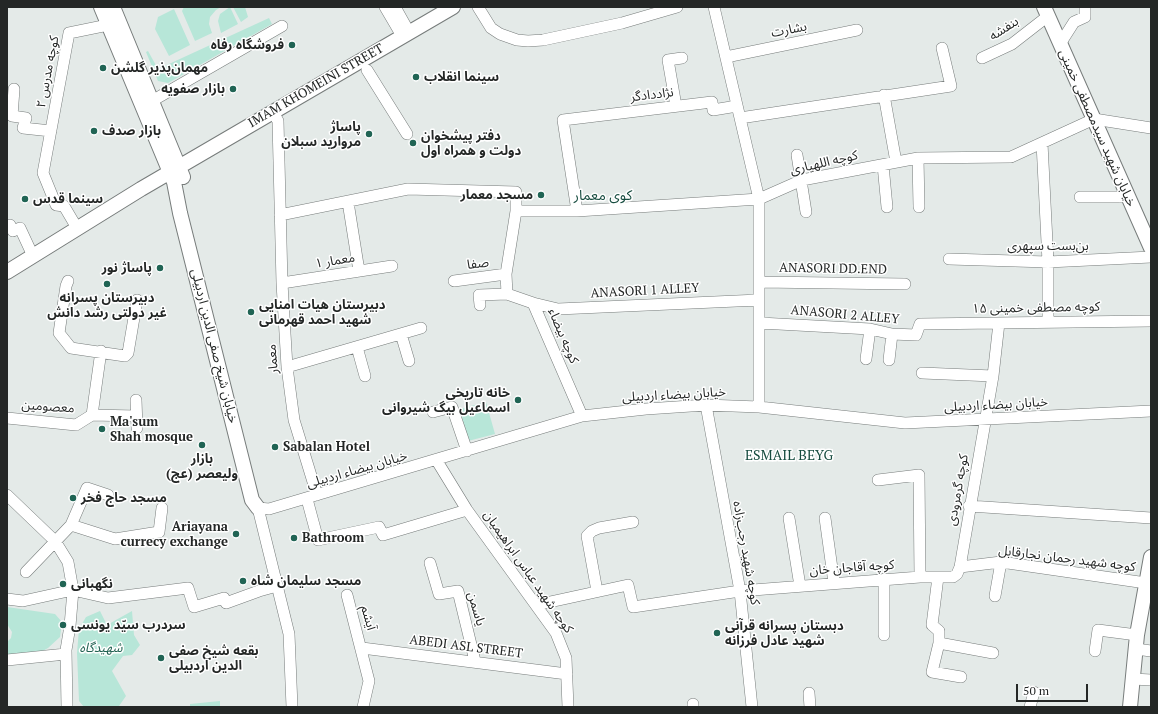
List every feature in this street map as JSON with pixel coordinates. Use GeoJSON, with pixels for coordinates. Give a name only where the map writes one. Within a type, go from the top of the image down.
{"type":"FeatureCollection","features":[{"type":"Feature","properties":{"kind":"main road"},"geometry":{"type":"LineString","coordinates":[[101,7],[108,25],[147,104]]}},
{"type":"Feature","properties":{"kind":"main road"},"geometry":{"type":"LineString","coordinates":[[113,7],[147,104]]}},
{"type":"Feature","properties":{"kind":"main road","name":"IMAM KHOMEINI STREET"},"geometry":{"type":"LineString","coordinates":[[8,273],[77,228],[177,174],[364,65],[406,34],[453,7]]}},
{"type":"Feature","properties":{"kind":"main road","name":"خیابان شهید سیدمصطفی خمینی"},"geometry":{"type":"LineString","coordinates":[[1044,15],[1060,44],[1090,121],[1127,194],[1150,255]]}},
{"type":"Feature","properties":{"kind":"main road","name":"خیابان شیخ صفی الدین اردبیلی"},"geometry":{"type":"LineString","coordinates":[[147,104],[177,174],[180,213],[252,500],[258,508]]}},
{"type":"Feature","properties":{"kind":"main road"},"geometry":{"type":"LineString","coordinates":[[1130,707],[1137,635],[1151,557]]}},
{"type":"Feature","properties":{"kind":"street"},"geometry":{"type":"LineString","coordinates":[[385,7],[406,34]]}},
{"type":"Feature","properties":{"kind":"street"},"geometry":{"type":"LineString","coordinates":[[395,7],[406,34]]}},
{"type":"Feature","properties":{"kind":"street"},"geometry":{"type":"LineString","coordinates":[[478,7],[491,28],[500,34],[516,40],[528,41],[544,40],[614,25],[677,7]]}},
{"type":"Feature","properties":{"kind":"street"},"geometry":{"type":"LineString","coordinates":[[714,7],[759,199],[759,407]]}},
{"type":"Feature","properties":{"kind":"street"},"geometry":{"type":"LineString","coordinates":[[1060,44],[1074,22],[1084,17],[1085,7]]}},
{"type":"Feature","properties":{"kind":"street","name":"بنفشه"},"geometry":{"type":"LineString","coordinates":[[982,58],[1012,44],[1044,15]]}},
{"type":"Feature","properties":{"kind":"street","name":"کوچه مدرس ۲"},"geometry":{"type":"LineString","coordinates":[[51,131],[69,33],[108,25]]}},
{"type":"Feature","properties":{"kind":"street"},"geometry":{"type":"LineString","coordinates":[[147,104],[282,26]]}},
{"type":"Feature","properties":{"kind":"street","name":"بشارت"},"geometry":{"type":"LineString","coordinates":[[726,57],[857,30]]}},
{"type":"Feature","properties":{"kind":"street"},"geometry":{"type":"LineString","coordinates":[[740,118],[951,86],[942,48]]}},
{"type":"Feature","properties":{"kind":"street"},"geometry":{"type":"LineString","coordinates":[[676,106],[668,60],[682,58]]}},
{"type":"Feature","properties":{"kind":"street"},"geometry":{"type":"LineString","coordinates":[[364,65],[399,116],[406,134]]}},
{"type":"Feature","properties":{"kind":"street"},"geometry":{"type":"LineString","coordinates":[[14,89],[12,116],[26,118],[24,128],[51,131],[43,173],[56,205],[64,206],[77,228]]}},
{"type":"Feature","properties":{"kind":"street"},"geometry":{"type":"LineString","coordinates":[[884,95],[896,162]]}},
{"type":"Feature","properties":{"kind":"street","name":"نژاددادگر"},"geometry":{"type":"LineString","coordinates":[[577,211],[563,120],[712,102],[713,110],[737,106]]}},
{"type":"Feature","properties":{"kind":"street","name":"معمار"},"geometry":{"type":"LineString","coordinates":[[275,117],[287,367],[294,420],[312,497],[318,540],[379,527],[383,535],[467,510]]}},
{"type":"Feature","properties":{"kind":"street"},"geometry":{"type":"LineString","coordinates":[[1090,121],[1151,128]]}},
{"type":"Feature","properties":{"kind":"street","name":"کوچه اللهیاری"},"geometry":{"type":"LineString","coordinates":[[516,211],[577,211],[759,199],[802,180],[918,158],[1011,157],[1090,121]]}},
{"type":"Feature","properties":{"kind":"street"},"geometry":{"type":"LineString","coordinates":[[1042,143],[1048,262],[1048,322]]}},
{"type":"Feature","properties":{"kind":"street"},"geometry":{"type":"LineString","coordinates":[[797,155],[806,212]]}},
{"type":"Feature","properties":{"kind":"street"},"geometry":{"type":"LineString","coordinates":[[918,158],[919,206]]}},
{"type":"Feature","properties":{"kind":"street"},"geometry":{"type":"LineString","coordinates":[[883,165],[886,207]]}},
{"type":"Feature","properties":{"kind":"street"},"geometry":{"type":"LineString","coordinates":[[280,215],[408,190],[516,192],[516,211],[506,274],[507,294],[479,295],[480,305]]}},
{"type":"Feature","properties":{"kind":"street"},"geometry":{"type":"LineString","coordinates":[[1080,197],[1119,198],[1127,194]]}},
{"type":"Feature","properties":{"kind":"street"},"geometry":{"type":"LineString","coordinates":[[348,202],[359,271]]}},
{"type":"Feature","properties":{"kind":"street"},"geometry":{"type":"LineString","coordinates":[[10,225],[13,231],[20,228],[34,256]]}},
{"type":"Feature","properties":{"kind":"street","name":"بن‌بست سپهری"},"geometry":{"type":"LineString","coordinates":[[949,259],[1048,262],[1150,255]]}},
{"type":"Feature","properties":{"kind":"street","name":"معمار ۱"},"geometry":{"type":"LineString","coordinates":[[282,283],[392,266]]}},
{"type":"Feature","properties":{"kind":"street","name":"صفا"},"geometry":{"type":"LineString","coordinates":[[454,281],[506,274]]}},
{"type":"Feature","properties":{"kind":"street"},"geometry":{"type":"LineString","coordinates":[[68,281],[59,333],[71,348],[125,356],[128,353],[137,300]]}},
{"type":"Feature","properties":{"kind":"street","name":"ANASORI DD.END"},"geometry":{"type":"LineString","coordinates":[[760,282],[905,284]]}},
{"type":"Feature","properties":{"kind":"street","name":"کوچه بیضاء"},"geometry":{"type":"LineString","coordinates":[[507,294],[534,303],[582,416]]}},
{"type":"Feature","properties":{"kind":"street","name":"ANASORI 1 ALLEY"},"geometry":{"type":"LineString","coordinates":[[534,303],[558,309],[760,300]]}},
{"type":"Feature","properties":{"kind":"street","name":"کوچه مصطفی خمینی ۱۵"},"geometry":{"type":"LineString","coordinates":[[920,324],[1151,320]]}},
{"type":"Feature","properties":{"kind":"street","name":"ANASORI 2 ALLEY"},"geometry":{"type":"LineString","coordinates":[[760,323],[870,329],[892,334],[916,335],[920,324]]}},
{"type":"Feature","properties":{"kind":"street","name":"کوچه گرمرودی"},"geometry":{"type":"LineString","coordinates":[[960,567],[969,506],[993,376],[999,323]]}},
{"type":"Feature","properties":{"kind":"street"},"geometry":{"type":"LineString","coordinates":[[287,367],[421,328]]}},
{"type":"Feature","properties":{"kind":"street"},"geometry":{"type":"LineString","coordinates":[[866,359],[870,329]]}},
{"type":"Feature","properties":{"kind":"street"},"geometry":{"type":"LineString","coordinates":[[401,334],[409,361]]}},
{"type":"Feature","properties":{"kind":"street"},"geometry":{"type":"LineString","coordinates":[[889,360],[892,334]]}},
{"type":"Feature","properties":{"kind":"street"},"geometry":{"type":"LineString","coordinates":[[357,346],[365,376]]}},
{"type":"Feature","properties":{"kind":"street","name":"معصومین"},"geometry":{"type":"LineString","coordinates":[[7,418],[76,425],[92,415],[101,352]]}},
{"type":"Feature","properties":{"kind":"street"},"geometry":{"type":"LineString","coordinates":[[922,373],[993,376]]}},
{"type":"Feature","properties":{"kind":"street"},"geometry":{"type":"LineString","coordinates":[[136,400],[137,428]]}},
{"type":"Feature","properties":{"kind":"street","name":"خیابان بیضاء اردبیلی"},"geometry":{"type":"LineString","coordinates":[[258,508],[269,509],[312,497],[437,461],[582,416],[646,409],[706,405],[759,407],[822,413],[888,422],[916,423],[1151,411]]}},
{"type":"Feature","properties":{"kind":"street","name":"کوچه شهید رجب‌زاده"},"geometry":{"type":"LineString","coordinates":[[706,405],[740,591],[752,707]]}},
{"type":"Feature","properties":{"kind":"street"},"geometry":{"type":"LineString","coordinates":[[433,412],[452,407],[467,451]]}},
{"type":"Feature","properties":{"kind":"street"},"geometry":{"type":"LineString","coordinates":[[92,415],[136,416]]}},
{"type":"Feature","properties":{"kind":"street","name":"کوچه شهید عباس ابراهیمیان"},"geometry":{"type":"LineString","coordinates":[[437,461],[467,510],[556,633],[562,644],[566,658],[568,707]]}},
{"type":"Feature","properties":{"kind":"street"},"geometry":{"type":"LineString","coordinates":[[878,480],[919,475],[920,577]]}},
{"type":"Feature","properties":{"kind":"street"},"geometry":{"type":"LineString","coordinates":[[26,572],[52,538],[71,525],[87,488],[108,495]]}},
{"type":"Feature","properties":{"kind":"street"},"geometry":{"type":"LineString","coordinates":[[7,495],[52,538],[68,562],[73,590],[66,654],[67,707]]}},
{"type":"Feature","properties":{"kind":"street"},"geometry":{"type":"LineString","coordinates":[[969,506],[1151,518]]}},
{"type":"Feature","properties":{"kind":"street"},"geometry":{"type":"LineString","coordinates":[[71,525],[115,539],[159,532],[162,508]]}},
{"type":"Feature","properties":{"kind":"street"},"geometry":{"type":"LineString","coordinates":[[258,508],[289,634],[292,707]]}},
{"type":"Feature","properties":{"kind":"street"},"geometry":{"type":"LineString","coordinates":[[789,518],[800,586]]}},
{"type":"Feature","properties":{"kind":"street"},"geometry":{"type":"LineString","coordinates":[[825,518],[834,583]]}},
{"type":"Feature","properties":{"kind":"street"},"geometry":{"type":"LineString","coordinates":[[48,522],[52,538]]}},
{"type":"Feature","properties":{"kind":"street"},"geometry":{"type":"LineString","coordinates":[[536,605],[597,591],[587,536],[592,531],[599,528],[633,522]]}},
{"type":"Feature","properties":{"kind":"street"},"geometry":{"type":"LineString","coordinates":[[995,596],[1001,562]]}},
{"type":"Feature","properties":{"kind":"street","name":"کوچه شهید رحمان نجارقابل"},"geometry":{"type":"LineString","coordinates":[[960,567],[1001,562],[1146,583]]}},
{"type":"Feature","properties":{"kind":"street","name":"یاسمن"},"geometry":{"type":"LineString","coordinates":[[430,563],[439,594],[458,591],[476,661]]}},
{"type":"Feature","properties":{"kind":"street","name":"کوچه آقاجان خان"},"geometry":{"type":"LineString","coordinates":[[597,591],[628,585],[633,607],[740,591],[884,579],[953,577],[957,574],[960,567]]}},
{"type":"Feature","properties":{"kind":"street"},"geometry":{"type":"LineString","coordinates":[[938,577],[932,625],[939,631],[939,643],[932,672],[961,677]]}},
{"type":"Feature","properties":{"kind":"street"},"geometry":{"type":"LineString","coordinates":[[884,579],[884,635]]}},
{"type":"Feature","properties":{"kind":"street"},"geometry":{"type":"LineString","coordinates":[[7,599],[23,601],[73,590],[108,598],[188,588],[194,606],[224,598],[226,603],[277,586]]}},
{"type":"Feature","properties":{"kind":"street","name":"آیشم"},"geometry":{"type":"LineString","coordinates":[[347,595],[362,648],[369,680],[363,707]]}},
{"type":"Feature","properties":{"kind":"street"},"geometry":{"type":"LineString","coordinates":[[1094,651],[1098,630],[1137,635]]}},
{"type":"Feature","properties":{"kind":"street"},"geometry":{"type":"LineString","coordinates":[[939,643],[993,653]]}},
{"type":"Feature","properties":{"kind":"street","name":"ABEDI ASL STREET"},"geometry":{"type":"LineString","coordinates":[[362,648],[476,661],[567,674]]}},
{"type":"Feature","properties":{"kind":"street"},"geometry":{"type":"LineString","coordinates":[[1136,649],[1151,651]]}},
{"type":"Feature","properties":{"kind":"street"},"geometry":{"type":"LineString","coordinates":[[7,660],[66,654]]}},
{"type":"Feature","properties":{"kind":"street"},"geometry":{"type":"LineString","coordinates":[[1133,679],[1151,680]]}},
{"type":"Feature","properties":{"kind":"street"},"geometry":{"type":"LineString","coordinates":[[1030,707],[1034,692]]}},
{"type":"Feature","properties":{"kind":"street"},"geometry":{"type":"LineString","coordinates":[[809,693],[810,707]]}},
{"type":"Feature","properties":{"kind":"green space"},"geometry":{"type":"Polygon","coordinates":[[[184,7],[221,7],[210,17],[209,24],[212,33],[195,41],[182,11],[184,7]]]}},
{"type":"Feature","properties":{"kind":"green space"},"geometry":{"type":"Polygon","coordinates":[[[230,7],[238,24],[221,33],[218,21],[220,14],[230,7]]]}},
{"type":"Feature","properties":{"kind":"green space"},"geometry":{"type":"Polygon","coordinates":[[[233,7],[245,7],[248,17],[241,22],[233,7]]]}},
{"type":"Feature","properties":{"kind":"green space"},"geometry":{"type":"Polygon","coordinates":[[[174,9],[190,45],[169,56],[155,29],[158,17],[174,9]]]}},
{"type":"Feature","properties":{"kind":"green space"},"geometry":{"type":"Polygon","coordinates":[[[269,18],[272,24],[168,83],[158,81],[146,52],[148,51],[158,69],[269,18]]]}},
{"type":"Feature","properties":{"kind":"green space"},"geometry":{"type":"Polygon","coordinates":[[[486,402],[495,434],[468,441],[460,409],[486,402]]]}},
{"type":"Feature","properties":{"kind":"green space"},"geometry":{"type":"Polygon","coordinates":[[[7,607],[55,614],[62,622],[60,637],[48,648],[38,654],[7,656],[7,642],[11,638],[12,632],[7,624],[7,607]]]}},
{"type":"Feature","properties":{"kind":"green space","name":"شهیدگاه"},"geometry":{"type":"Polygon","coordinates":[[[100,611],[107,625],[132,611],[134,635],[140,645],[132,655],[123,656],[112,671],[126,696],[119,706],[84,707],[79,701],[77,653],[79,629],[86,617],[100,611]]]}},
{"type":"Feature","properties":{"kind":"green space"},"geometry":{"type":"Polygon","coordinates":[[[220,701],[220,707],[190,707],[190,704],[220,701]]]}},
{"type":"Feature","properties":{"kind":"place","name":"فروشگاه رفاه"},"geometry":{"type":"Point","coordinates":[292,45]}},
{"type":"Feature","properties":{"kind":"place","name":"مهمان‌پذیر گلشن"},"geometry":{"type":"Point","coordinates":[103,68]}},
{"type":"Feature","properties":{"kind":"place","name":"سینما انقلاب"},"geometry":{"type":"Point","coordinates":[416,77]}},
{"type":"Feature","properties":{"kind":"place","name":"بازار صفویه"},"geometry":{"type":"Point","coordinates":[233,89]}},
{"type":"Feature","properties":{"kind":"place","name":"بازار صدف"},"geometry":{"type":"Point","coordinates":[94,131]}},
{"type":"Feature","properties":{"kind":"place","name":"پاساژ مروارید سبلان"},"geometry":{"type":"Point","coordinates":[369,134]}},
{"type":"Feature","properties":{"kind":"place","name":"دفتر پیشخوان دولت و همراه اول"},"geometry":{"type":"Point","coordinates":[413,143]}},
{"type":"Feature","properties":{"kind":"place","name":"مسجد معمار"},"geometry":{"type":"Point","coordinates":[541,195]}},
{"type":"Feature","properties":{"kind":"place","name":"سینما قدس"},"geometry":{"type":"Point","coordinates":[25,199]}},
{"type":"Feature","properties":{"kind":"place","name":"پاساژ نور"},"geometry":{"type":"Point","coordinates":[160,268]}},
{"type":"Feature","properties":{"kind":"place","name":"دبیرستان پسرانه غیر دولتی رشد دانش"},"geometry":{"type":"Point","coordinates":[107,284]}},
{"type":"Feature","properties":{"kind":"place","name":"دبیرستان هیات امنایی شهید احمد قهرمانی"},"geometry":{"type":"Point","coordinates":[251,312]}},
{"type":"Feature","properties":{"kind":"place","name":"خانه تاریخی اسماعیل بیگ شیروانی"},"geometry":{"type":"Point","coordinates":[518,400]}},
{"type":"Feature","properties":{"kind":"place","name":"Ma'sum Shah mosque"},"geometry":{"type":"Point","coordinates":[102,429]}},
{"type":"Feature","properties":{"kind":"place","name":"بازار ولیعصر (عج)"},"geometry":{"type":"Point","coordinates":[202,445]}},
{"type":"Feature","properties":{"kind":"place","name":"Sabalan Hotel"},"geometry":{"type":"Point","coordinates":[275,447]}},
{"type":"Feature","properties":{"kind":"place","name":"مسجد حاج فخر"},"geometry":{"type":"Point","coordinates":[73,498]}},
{"type":"Feature","properties":{"kind":"place","name":"Ariayana currecy exchange"},"geometry":{"type":"Point","coordinates":[236,534]}},
{"type":"Feature","properties":{"kind":"place","name":"Bathroom"},"geometry":{"type":"Point","coordinates":[294,538]}},
{"type":"Feature","properties":{"kind":"place","name":"مسجد سلیمان شاه"},"geometry":{"type":"Point","coordinates":[243,581]}},
{"type":"Feature","properties":{"kind":"place","name":"نگهبانی"},"geometry":{"type":"Point","coordinates":[63,584]}},
{"type":"Feature","properties":{"kind":"place","name":"سردرب سیّد یونسی"},"geometry":{"type":"Point","coordinates":[63,625]}},
{"type":"Feature","properties":{"kind":"place","name":"دبستان پسرانه قرآنی شهید عادل فرزانه"},"geometry":{"type":"Point","coordinates":[717,633]}},
{"type":"Feature","properties":{"kind":"place","name":"بقعه شیخ صفی الدین اردبیلی"},"geometry":{"type":"Point","coordinates":[161,658]}},
{"type":"Feature","properties":{"kind":"district","name":"کوی معمار"},"geometry":{"type":"Point","coordinates":[603,196]}},
{"type":"Feature","properties":{"kind":"district","name":"ESMAIL BEYG"},"geometry":{"type":"Point","coordinates":[789,456]}}]}
